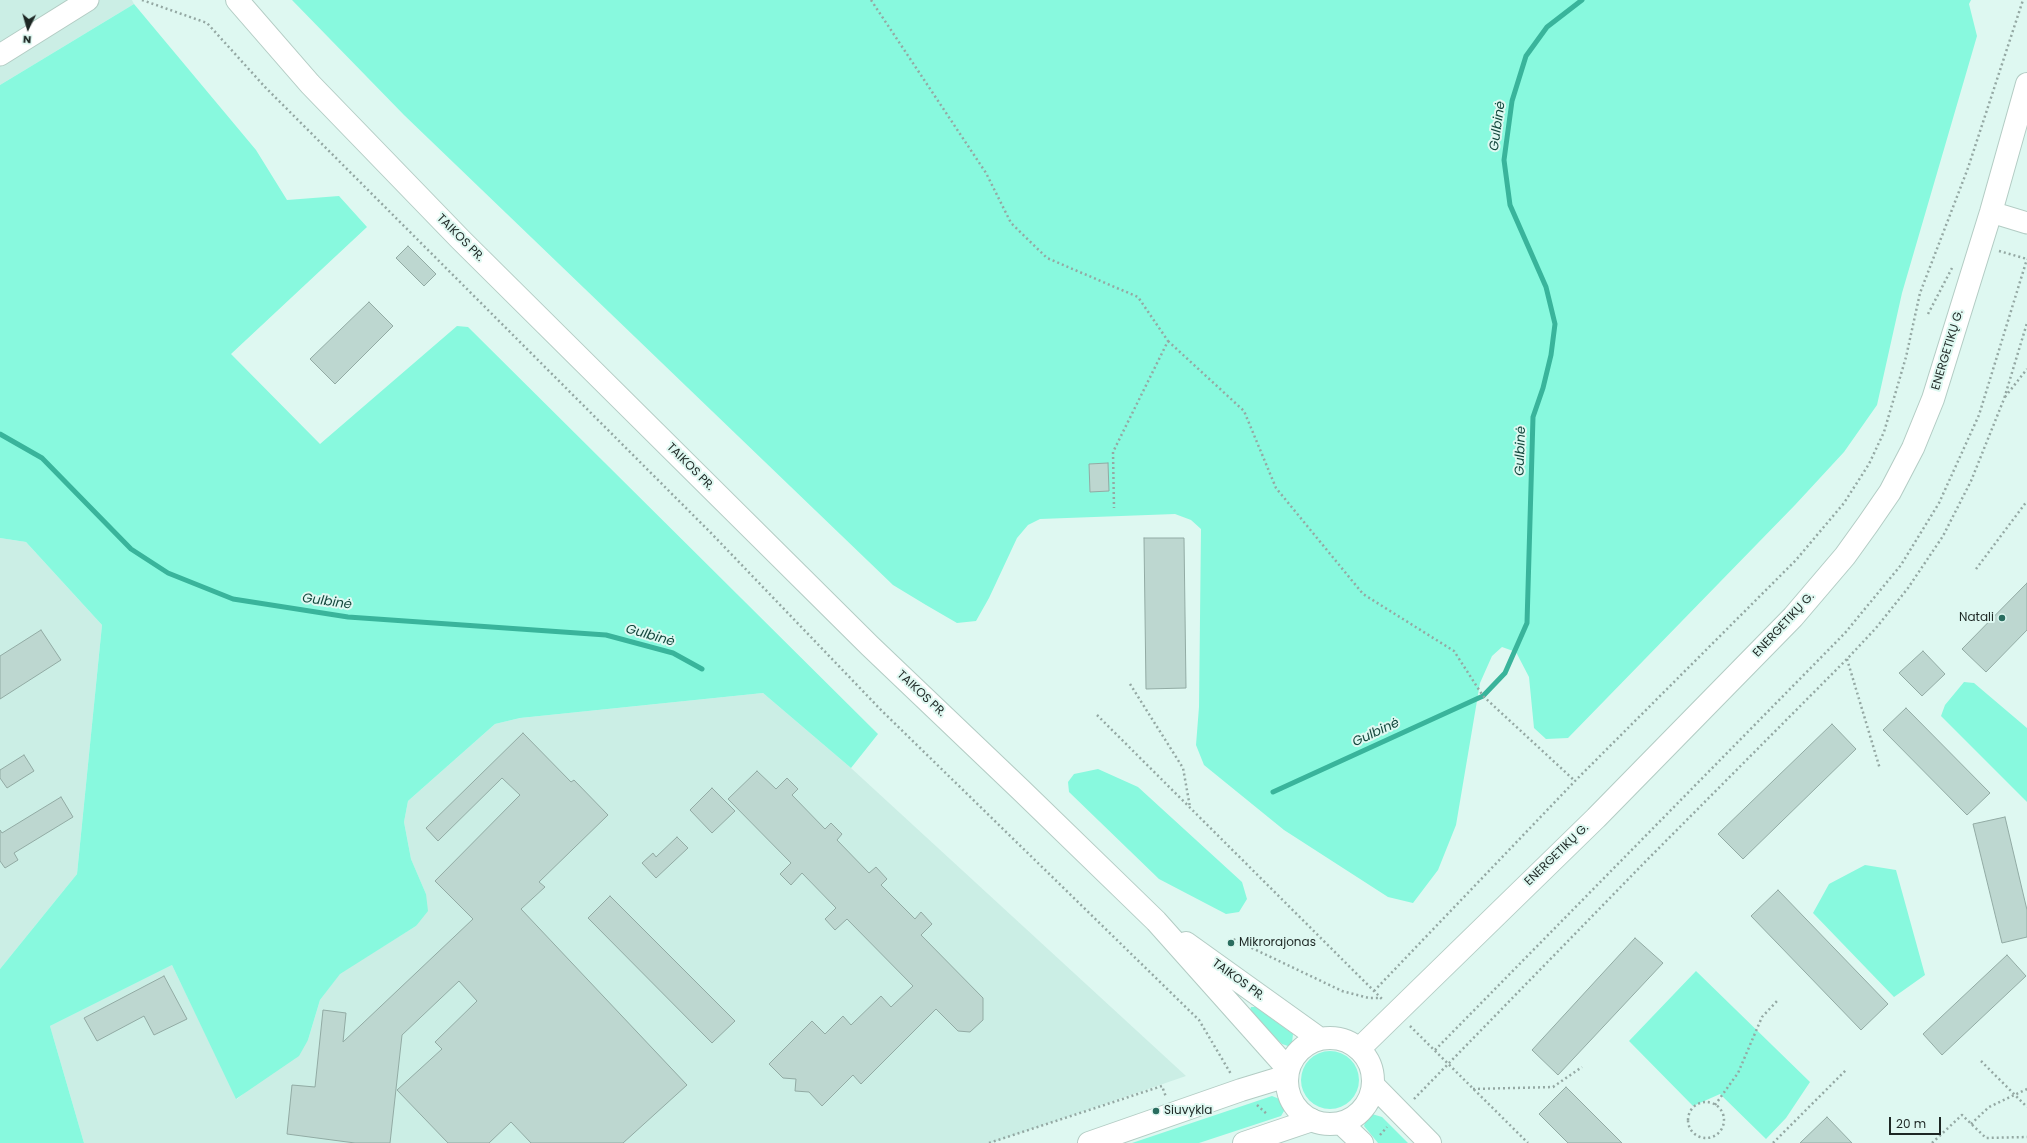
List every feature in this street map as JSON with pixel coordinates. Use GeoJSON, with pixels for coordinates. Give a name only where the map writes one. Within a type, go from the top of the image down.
{"type":"FeatureCollection","features":[{"type":"Feature","properties":{"kind":"main road","name":"TAIKOS PR."},"geometry":{"type":"LineString","coordinates":[[237,0],[310,84],[462,240],[870,646],[1156,921],[1288,1073]]}},
{"type":"Feature","properties":{"kind":"main road","name":"ENERGETIKŲ G."},"geometry":{"type":"LineString","coordinates":[[1359,1050],[1389,1005],[1596,818],[1793,617],[1845,556],[1890,492],[1913,448],[1933,399],[1991,212],[2027,84]]}},
{"type":"Feature","properties":{"kind":"main road","name":"TAIKOS PR."},"geometry":{"type":"LineString","coordinates":[[1156,921],[1320,1039]]}},
{"type":"Feature","properties":{"kind":"main road"},"geometry":{"type":"LineString","coordinates":[[1334,1038],[1348,1042],[1359,1050],[1368,1060],[1372,1072],[1373,1085],[1370,1098],[1363,1109],[1353,1117],[1341,1123],[1326,1124],[1312,1120],[1301,1113],[1292,1102],[1288,1090],[1288,1073],[1295,1056],[1306,1045],[1320,1039],[1334,1038]]}},
{"type":"Feature","properties":{"kind":"main road"},"geometry":{"type":"LineString","coordinates":[[1089,1143],[1288,1073]]}},
{"type":"Feature","properties":{"kind":"main road"},"geometry":{"type":"LineString","coordinates":[[1373,1085],[1430,1143]]}},
{"type":"Feature","properties":{"kind":"main road"},"geometry":{"type":"LineString","coordinates":[[1244,1143],[1312,1120]]}},
{"type":"Feature","properties":{"kind":"main road"},"geometry":{"type":"LineString","coordinates":[[1341,1123],[1362,1143]]}},
{"type":"Feature","properties":{"kind":"street"},"geometry":{"type":"LineString","coordinates":[[0,55],[88,0]]}},
{"type":"Feature","properties":{"kind":"street"},"geometry":{"type":"LineString","coordinates":[[1991,212],[2027,224]]}},
{"type":"Feature","properties":{"kind":"path"},"geometry":{"type":"LineString","coordinates":[[142,0],[207,23],[265,87],[711,533],[881,710],[1199,1020],[1241,1090],[1284,1130]]}},
{"type":"Feature","properties":{"kind":"path"},"geometry":{"type":"LineString","coordinates":[[871,0],[986,173],[1011,223],[1048,258],[1138,297],[1168,341],[1244,411],[1276,488],[1363,594],[1454,651],[1483,696],[1575,781]]}},
{"type":"Feature","properties":{"kind":"path"},"geometry":{"type":"LineString","coordinates":[[1374,991],[1575,781],[1796,560],[1844,503],[1869,464],[1884,432],[1906,357],[1920,293],[1968,168],[2023,0]]}},
{"type":"Feature","properties":{"kind":"path"},"geometry":{"type":"LineString","coordinates":[[1435,1050],[1845,633],[1901,565],[1939,503],[1979,415],[2027,259]]}},
{"type":"Feature","properties":{"kind":"path"},"geometry":{"type":"LineString","coordinates":[[1448,1065],[1638,869],[1847,659],[1876,628],[1908,588],[1943,536],[1971,481],[2004,399],[2027,323]]}},
{"type":"Feature","properties":{"kind":"path"},"geometry":{"type":"LineString","coordinates":[[1114,508],[1113,452],[1168,341]]}},
{"type":"Feature","properties":{"kind":"path"},"geometry":{"type":"LineString","coordinates":[[2004,399],[2027,369]]}},
{"type":"Feature","properties":{"kind":"path"},"geometry":{"type":"LineString","coordinates":[[1976,569],[2027,501]]}},
{"type":"Feature","properties":{"kind":"path"},"geometry":{"type":"LineString","coordinates":[[1847,659],[1880,769]]}},
{"type":"Feature","properties":{"kind":"path"},"geometry":{"type":"LineString","coordinates":[[1130,684],[1183,768],[1190,807]]}},
{"type":"Feature","properties":{"kind":"path"},"geometry":{"type":"LineString","coordinates":[[1097,715],[1528,1143]]}},
{"type":"Feature","properties":{"kind":"path"},"geometry":{"type":"LineString","coordinates":[[1231,942],[1233,939],[1342,992],[1369,998],[1389,1005]]}},
{"type":"Feature","properties":{"kind":"path"},"geometry":{"type":"LineString","coordinates":[[1715,1105],[1738,1073],[1762,1017],[1778,1000]]}},
{"type":"Feature","properties":{"kind":"path"},"geometry":{"type":"LineString","coordinates":[[1981,1061],[2027,1107]]}},
{"type":"Feature","properties":{"kind":"path"},"geometry":{"type":"LineString","coordinates":[[1473,1089],[1553,1087],[1582,1068]]}},
{"type":"Feature","properties":{"kind":"path"},"geometry":{"type":"LineString","coordinates":[[1773,1143],[1846,1069]]}},
{"type":"Feature","properties":{"kind":"path"},"geometry":{"type":"LineString","coordinates":[[989,1143],[1162,1086],[1173,1114]]}},
{"type":"Feature","properties":{"kind":"path"},"geometry":{"type":"LineString","coordinates":[[1971,1124],[1989,1107],[2016,1096],[2027,1089]]}},
{"type":"Feature","properties":{"kind":"path"},"geometry":{"type":"LineString","coordinates":[[1701,1103],[1715,1105],[1723,1114],[1723,1125],[1715,1135],[1709,1138],[1695,1134],[1689,1124],[1691,1110],[1701,1103]]}},
{"type":"Feature","properties":{"kind":"path"},"geometry":{"type":"LineString","coordinates":[[1932,1143],[1962,1115],[1986,1138],[2027,1137]]}},
{"type":"Feature","properties":{"kind":"path"},"geometry":{"type":"LineString","coordinates":[[1708,1143],[1709,1138]]}},
{"type":"Feature","properties":{"kind":"shaded area"},"geometry":{"type":"Polygon","coordinates":[[[0,0],[132,0],[134,4],[0,85],[0,0]]]}},
{"type":"Feature","properties":{"kind":"shaded area"},"geometry":{"type":"Polygon","coordinates":[[[0,538],[26,542],[102,625],[77,874],[0,969],[0,538]]]}},
{"type":"Feature","properties":{"kind":"shaded area"},"geometry":{"type":"Polygon","coordinates":[[[763,693],[851,768],[1186,1076],[991,1143],[84,1143],[50,1026],[172,965],[237,1099],[308,1040],[320,1000],[340,973],[416,926],[426,894],[411,859],[404,822],[408,801],[495,724],[520,718],[763,693]]]}},
{"type":"Feature","properties":{"kind":"green space"},"geometry":{"type":"Polygon","coordinates":[[[292,0],[1971,0],[1969,4],[1977,36],[1902,293],[1877,405],[1844,452],[1795,505],[1568,738],[1546,739],[1534,728],[1529,677],[1516,652],[1502,647],[1492,656],[1480,683],[1456,825],[1438,870],[1413,903],[1388,897],[1284,830],[1204,765],[1196,745],[1199,707],[1201,529],[1191,520],[1175,514],[1040,519],[1028,525],[1017,538],[989,598],[976,621],[957,623],[893,585],[404,115],[292,0]]]}},
{"type":"Feature","properties":{"kind":"green space"},"geometry":{"type":"Polygon","coordinates":[[[134,4],[256,150],[287,200],[339,196],[367,227],[231,354],[320,444],[457,326],[468,327],[878,734],[851,768],[763,693],[520,718],[495,724],[408,801],[404,822],[411,859],[426,894],[428,911],[416,926],[340,974],[320,1000],[308,1040],[299,1056],[236,1099],[172,965],[50,1026],[84,1143],[0,1143],[0,969],[77,874],[102,625],[26,542],[0,538],[0,85],[134,4]]]}},
{"type":"Feature","properties":{"kind":"green space"},"geometry":{"type":"Polygon","coordinates":[[[1964,682],[1974,683],[2027,728],[2027,802],[1941,716],[1945,705],[1964,682]]]}},
{"type":"Feature","properties":{"kind":"green space"},"geometry":{"type":"Polygon","coordinates":[[[1098,769],[1138,787],[1242,882],[1247,899],[1239,912],[1226,914],[1159,879],[1069,792],[1068,782],[1074,774],[1098,769]]]}},
{"type":"Feature","properties":{"kind":"green space"},"geometry":{"type":"Polygon","coordinates":[[[1865,865],[1896,870],[1925,975],[1894,997],[1813,913],[1829,884],[1865,865]]]}},
{"type":"Feature","properties":{"kind":"green space"},"geometry":{"type":"Polygon","coordinates":[[[1696,971],[1810,1082],[1786,1118],[1766,1139],[1720,1094],[1693,1106],[1629,1041],[1696,971]]]}},
{"type":"Feature","properties":{"kind":"green space"},"geometry":{"type":"Polygon","coordinates":[[[1251,1007],[1256,1007],[1293,1034],[1292,1043],[1288,1046],[1282,1044],[1249,1013],[1251,1007]]]}},
{"type":"Feature","properties":{"kind":"green space"},"geometry":{"type":"Polygon","coordinates":[[[1324,1051],[1336,1051],[1346,1055],[1355,1064],[1359,1074],[1359,1086],[1351,1101],[1336,1109],[1324,1109],[1314,1105],[1305,1096],[1301,1086],[1301,1074],[1305,1064],[1314,1055],[1324,1051]]]}},
{"type":"Feature","properties":{"kind":"green space"},"geometry":{"type":"Polygon","coordinates":[[[1272,1096],[1282,1100],[1285,1105],[1281,1116],[1199,1143],[1132,1143],[1272,1096]]]}},
{"type":"Feature","properties":{"kind":"green space"},"geometry":{"type":"Polygon","coordinates":[[[1372,1114],[1382,1117],[1408,1143],[1378,1143],[1364,1126],[1367,1116],[1372,1114]]]}},
{"type":"Feature","properties":{"kind":"building"},"geometry":{"type":"Polygon","coordinates":[[[408,246],[436,274],[424,286],[396,258],[408,246]]]}},
{"type":"Feature","properties":{"kind":"building"},"geometry":{"type":"Polygon","coordinates":[[[369,302],[393,326],[335,384],[310,359],[369,302]]]}},
{"type":"Feature","properties":{"kind":"building"},"geometry":{"type":"Polygon","coordinates":[[[1108,463],[1109,491],[1090,492],[1089,464],[1108,463]]]}},
{"type":"Feature","properties":{"kind":"building"},"geometry":{"type":"Polygon","coordinates":[[[1144,538],[1184,538],[1186,688],[1146,689],[1144,538]]]}},
{"type":"Feature","properties":{"kind":"building"},"geometry":{"type":"Polygon","coordinates":[[[2027,583],[2027,630],[1986,672],[1962,649],[2027,583]]]}},
{"type":"Feature","properties":{"kind":"building"},"geometry":{"type":"Polygon","coordinates":[[[41,630],[61,660],[0,699],[0,656],[41,630]]]}},
{"type":"Feature","properties":{"kind":"building"},"geometry":{"type":"Polygon","coordinates":[[[1923,651],[1945,674],[1922,696],[1899,673],[1923,651]]]}},
{"type":"Feature","properties":{"kind":"building"},"geometry":{"type":"Polygon","coordinates":[[[1906,708],[1990,793],[1967,815],[1883,730],[1906,708]]]}},
{"type":"Feature","properties":{"kind":"building"},"geometry":{"type":"Polygon","coordinates":[[[1832,724],[1856,749],[1743,859],[1718,834],[1832,724]]]}},
{"type":"Feature","properties":{"kind":"building"},"geometry":{"type":"Polygon","coordinates":[[[523,733],[571,782],[574,780],[608,815],[539,882],[545,887],[521,909],[687,1085],[623,1143],[531,1143],[511,1122],[489,1143],[448,1143],[397,1090],[442,1049],[435,1042],[477,1001],[459,981],[402,1035],[390,1143],[355,1143],[287,1134],[292,1085],[315,1087],[323,1010],[346,1013],[343,1042],[473,919],[435,881],[520,795],[502,778],[438,841],[426,828],[523,733]]]}},
{"type":"Feature","properties":{"kind":"building"},"geometry":{"type":"Polygon","coordinates":[[[24,755],[34,771],[7,788],[0,778],[0,770],[24,755]]]}},
{"type":"Feature","properties":{"kind":"building"},"geometry":{"type":"Polygon","coordinates":[[[757,771],[776,789],[787,778],[798,789],[792,795],[825,829],[831,823],[842,834],[837,840],[869,873],[876,867],[887,879],[881,885],[915,919],[921,912],[932,924],[921,935],[983,998],[983,1020],[970,1032],[958,1031],[936,1009],[861,1084],[853,1075],[822,1106],[809,1092],[795,1091],[796,1079],[783,1078],[769,1064],[812,1021],[825,1034],[843,1016],[851,1025],[881,996],[891,1007],[913,986],[847,919],[835,930],[825,919],[836,908],[802,873],[791,885],[780,874],[791,863],[728,799],[757,771]]]}},
{"type":"Feature","properties":{"kind":"building"},"geometry":{"type":"Polygon","coordinates":[[[712,788],[735,811],[712,833],[690,810],[712,788]]]}},
{"type":"Feature","properties":{"kind":"building"},"geometry":{"type":"Polygon","coordinates":[[[61,797],[73,817],[14,853],[18,860],[5,868],[0,861],[0,830],[2,833],[61,797]]]}},
{"type":"Feature","properties":{"kind":"building"},"geometry":{"type":"Polygon","coordinates":[[[2005,817],[2027,910],[2027,937],[2002,943],[1973,824],[2005,817]]]}},
{"type":"Feature","properties":{"kind":"building"},"geometry":{"type":"Polygon","coordinates":[[[677,837],[688,848],[656,878],[642,863],[653,853],[656,857],[677,837]]]}},
{"type":"Feature","properties":{"kind":"building"},"geometry":{"type":"Polygon","coordinates":[[[1778,890],[1888,1004],[1861,1030],[1751,916],[1778,890]]]}},
{"type":"Feature","properties":{"kind":"building"},"geometry":{"type":"Polygon","coordinates":[[[610,896],[735,1021],[712,1043],[588,918],[610,896]]]}},
{"type":"Feature","properties":{"kind":"building"},"geometry":{"type":"Polygon","coordinates":[[[1635,938],[1663,963],[1558,1075],[1532,1050],[1635,938]]]}},
{"type":"Feature","properties":{"kind":"building"},"geometry":{"type":"Polygon","coordinates":[[[2007,955],[2026,976],[1942,1055],[1923,1034],[2007,955]]]}},
{"type":"Feature","properties":{"kind":"building"},"geometry":{"type":"Polygon","coordinates":[[[164,976],[187,1019],[154,1035],[144,1016],[97,1041],[84,1018],[164,976]]]}},
{"type":"Feature","properties":{"kind":"building"},"geometry":{"type":"Polygon","coordinates":[[[1566,1087],[1622,1143],[1568,1143],[1539,1114],[1566,1087]]]}},
{"type":"Feature","properties":{"kind":"building"},"geometry":{"type":"Polygon","coordinates":[[[1827,1117],[1852,1143],[1800,1143],[1827,1117]]]}},
{"type":"Feature","properties":{"kind":"waterway","name":"Gulbinė"},"geometry":{"type":"LineString","coordinates":[[1273,792],[1483,696],[1505,673],[1527,623],[1533,417],[1543,388],[1551,355],[1555,324],[1546,287],[1510,205],[1504,160],[1512,101],[1526,56],[1547,27],[1582,0]]}},
{"type":"Feature","properties":{"kind":"waterway","name":"Gulbinė"},"geometry":{"type":"LineString","coordinates":[[0,434],[42,458],[131,549],[168,573],[233,599],[348,617],[606,635],[673,653],[702,669]]}},
{"type":"Feature","properties":{"kind":"place","name":"Natali"},"geometry":{"type":"Point","coordinates":[2002,618]}},
{"type":"Feature","properties":{"kind":"place","name":"Mikrorajonas"},"geometry":{"type":"Point","coordinates":[1231,943]}},
{"type":"Feature","properties":{"kind":"place","name":"Siuvykla"},"geometry":{"type":"Point","coordinates":[1156,1111]}}]}
